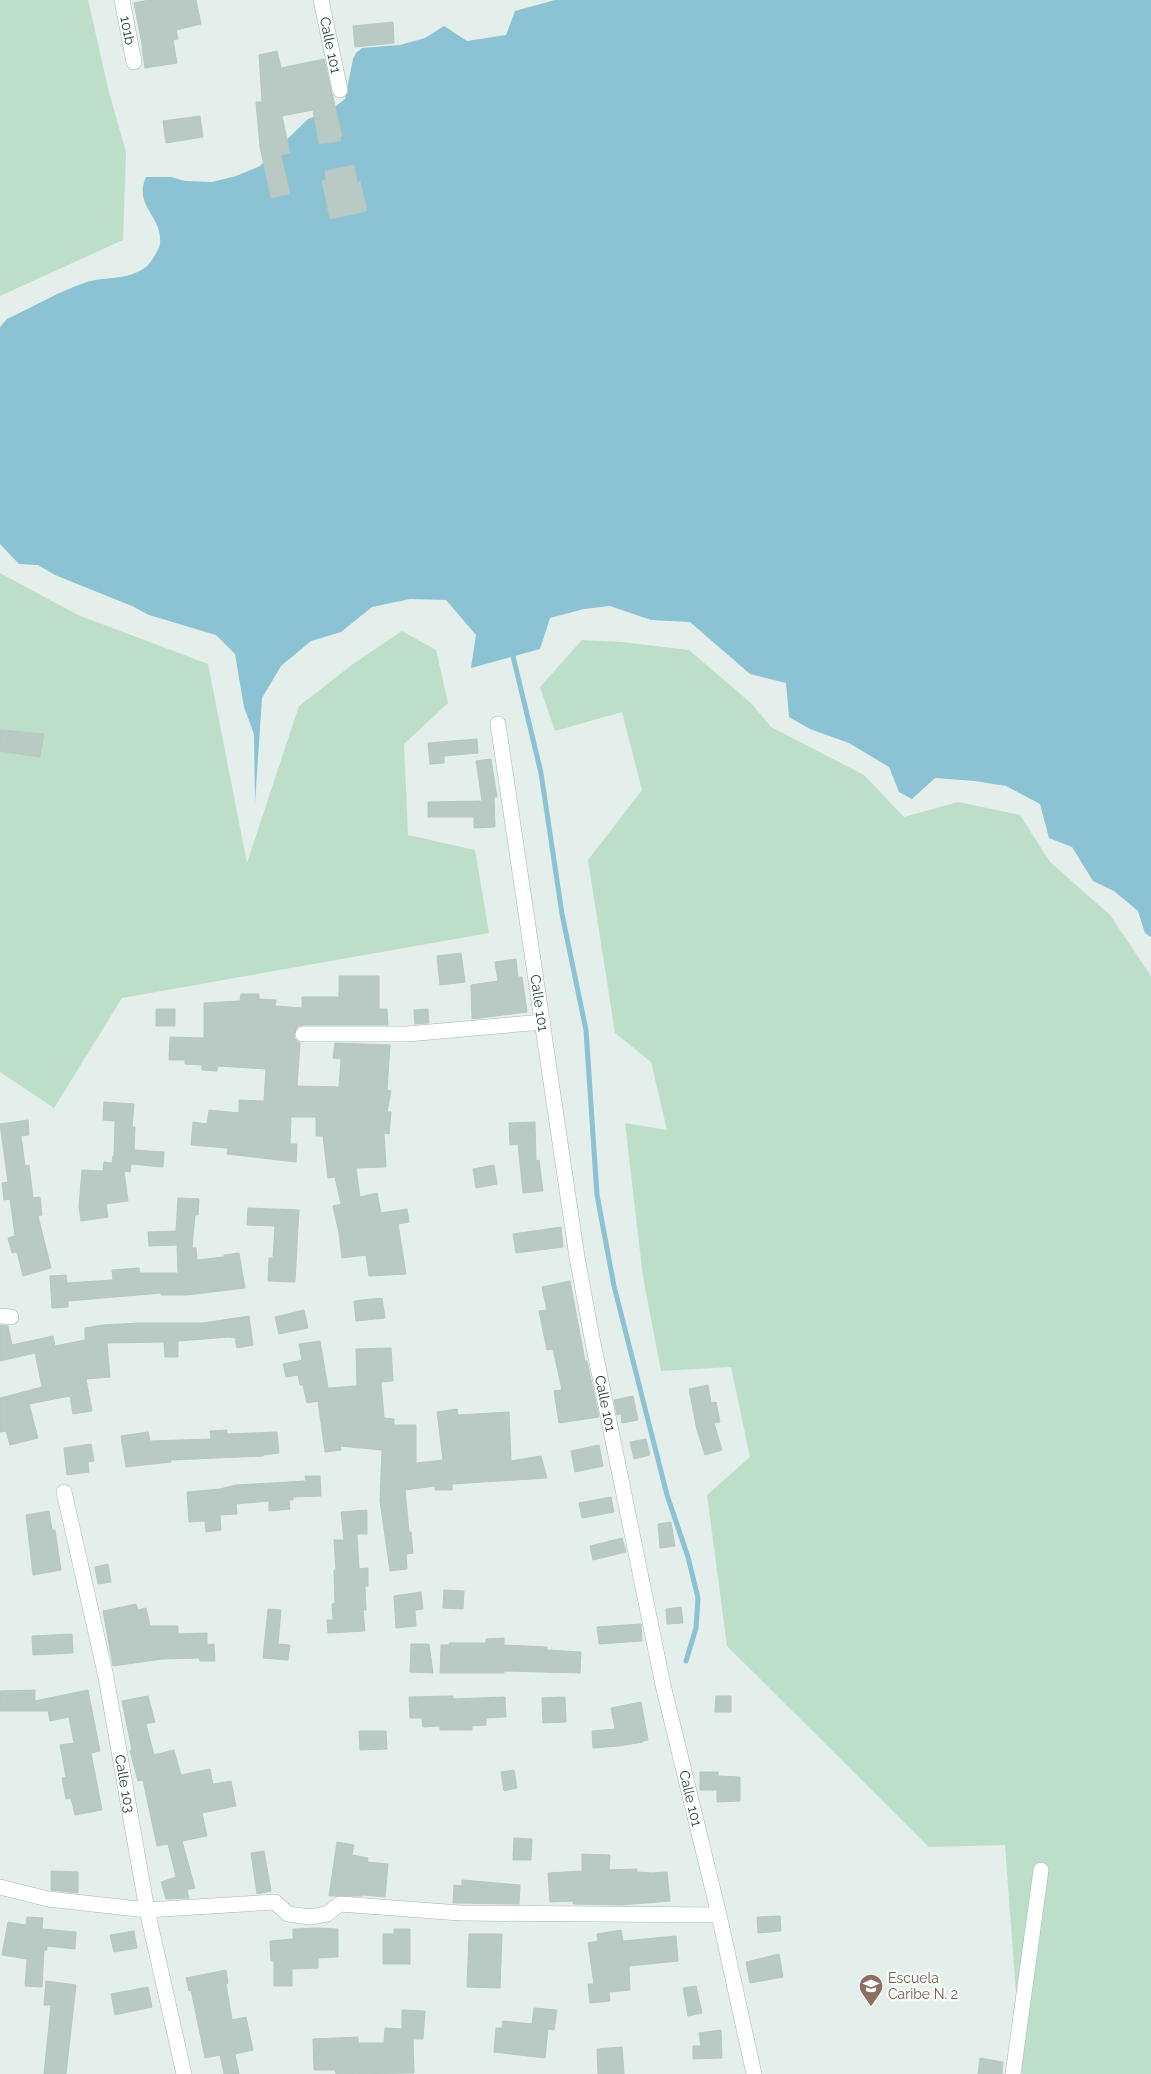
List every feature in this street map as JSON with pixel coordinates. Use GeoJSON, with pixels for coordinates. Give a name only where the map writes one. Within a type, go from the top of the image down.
{"type":"FeatureCollection","features":[{"type":"Feature","properties":{"kind":"street","name":"101b"},"geometry":{"type":"LineString","coordinates":[[122,0],[134,62]]}},
{"type":"Feature","properties":{"kind":"street","name":"Calle 101"},"geometry":{"type":"LineString","coordinates":[[321,0],[340,90]]}},
{"type":"Feature","properties":{"kind":"street","name":"Calle 101"},"geometry":{"type":"LineString","coordinates":[[498,724],[576,1247],[591,1333],[663,1685],[754,2074]]}},
{"type":"Feature","properties":{"kind":"street"},"geometry":{"type":"LineString","coordinates":[[303,1034],[407,1034],[543,1022]]}},
{"type":"Feature","properties":{"kind":"street","name":"Calle 103"},"geometry":{"type":"LineString","coordinates":[[64,1492],[106,1677],[147,1910],[184,2074]]}},
{"type":"Feature","properties":{"kind":"street"},"geometry":{"type":"LineString","coordinates":[[1013,2074],[1041,1870]]}},
{"type":"Feature","properties":{"kind":"street"},"geometry":{"type":"LineString","coordinates":[[0,1887],[48,1899],[147,1910],[275,1902],[288,1914],[310,1916],[328,1914],[340,1904],[460,1913],[718,1914]]}},
{"type":"Feature","properties":{"kind":"green space"},"geometry":{"type":"Polygon","coordinates":[[[0,0],[88,0],[109,92],[126,152],[123,240],[0,296],[0,0]]]}},
{"type":"Feature","properties":{"kind":"green space"},"geometry":{"type":"Polygon","coordinates":[[[0,573],[78,615],[208,664],[247,863],[299,706],[353,664],[402,631],[436,650],[448,703],[404,744],[408,835],[475,850],[489,933],[122,998],[54,1108],[0,1072],[0,573]]]}},
{"type":"Feature","properties":{"kind":"green space"},"geometry":{"type":"Polygon","coordinates":[[[582,640],[621,642],[689,650],[752,704],[771,727],[864,775],[904,817],[958,802],[1020,815],[1050,862],[1110,915],[1151,976],[1151,2074],[1022,2074],[1005,1845],[929,1847],[727,1646],[707,1495],[750,1457],[731,1367],[661,1371],[643,1277],[625,1123],[667,1130],[651,1062],[615,1033],[588,860],[642,790],[622,712],[555,731],[540,687],[582,640]]]}},
{"type":"Feature","properties":{"kind":"water"},"geometry":{"type":"Polygon","coordinates":[[[555,0],[1151,0],[1151,937],[1145,933],[1138,911],[1114,891],[1093,881],[1072,847],[1049,838],[1040,804],[1006,786],[935,778],[912,799],[899,792],[889,767],[849,743],[810,729],[789,717],[786,683],[750,674],[690,622],[651,620],[610,606],[584,609],[550,618],[540,649],[471,668],[476,635],[446,600],[410,599],[372,607],[341,632],[311,641],[281,666],[262,698],[255,803],[254,734],[244,707],[235,654],[216,635],[149,615],[132,606],[55,575],[38,565],[19,564],[0,544],[0,327],[7,319],[66,290],[95,280],[131,274],[148,265],[160,244],[160,234],[143,196],[146,177],[171,177],[185,181],[212,182],[236,176],[260,166],[308,119],[328,112],[345,99],[353,59],[362,48],[400,45],[425,38],[444,26],[467,41],[506,35],[515,11],[555,0]]]}},
{"type":"Feature","properties":{"kind":"building"},"geometry":{"type":"Polygon","coordinates":[[[149,0],[196,0],[201,24],[176,30],[178,39],[173,40],[177,63],[145,68],[134,3],[149,0]]]}},
{"type":"Feature","properties":{"kind":"building"},"geometry":{"type":"Polygon","coordinates":[[[393,22],[394,43],[355,47],[353,26],[393,22]]]}},
{"type":"Feature","properties":{"kind":"building"},"geometry":{"type":"Polygon","coordinates":[[[277,51],[281,68],[324,59],[342,136],[340,137],[341,141],[319,144],[313,110],[282,116],[290,153],[281,155],[290,194],[271,198],[260,147],[256,102],[262,102],[259,55],[277,51]]]}},
{"type":"Feature","properties":{"kind":"building"},"geometry":{"type":"Polygon","coordinates":[[[200,116],[203,137],[166,143],[163,121],[200,116]]]}},
{"type":"Feature","properties":{"kind":"building"},"geometry":{"type":"Polygon","coordinates":[[[354,165],[357,182],[360,181],[367,211],[330,219],[322,181],[326,180],[325,171],[354,165]]]}},
{"type":"Feature","properties":{"kind":"building"},"geometry":{"type":"Polygon","coordinates":[[[0,730],[44,734],[40,757],[0,751],[0,730]]]}},
{"type":"Feature","properties":{"kind":"building"},"geometry":{"type":"Polygon","coordinates":[[[477,739],[478,753],[444,756],[444,763],[430,764],[428,743],[477,739]]]}},
{"type":"Feature","properties":{"kind":"building"},"geometry":{"type":"Polygon","coordinates":[[[491,759],[497,797],[494,797],[495,827],[474,828],[474,817],[428,817],[428,802],[482,801],[476,761],[491,759]]]}},
{"type":"Feature","properties":{"kind":"building"},"geometry":{"type":"Polygon","coordinates":[[[461,953],[465,982],[440,985],[437,956],[461,953]]]}},
{"type":"Feature","properties":{"kind":"building"},"geometry":{"type":"Polygon","coordinates":[[[516,959],[518,977],[522,977],[527,1012],[472,1019],[471,985],[498,981],[495,962],[516,959]]]}},
{"type":"Feature","properties":{"kind":"building"},"geometry":{"type":"Polygon","coordinates":[[[339,976],[379,976],[379,1009],[387,1009],[388,1025],[298,1026],[294,1034],[295,1039],[300,1043],[297,1086],[339,1087],[341,1059],[333,1058],[335,1043],[390,1045],[387,1090],[391,1091],[387,1112],[391,1112],[389,1134],[384,1133],[386,1167],[356,1168],[360,1197],[377,1193],[381,1213],[407,1209],[409,1222],[398,1224],[406,1274],[369,1276],[366,1255],[342,1258],[333,1206],[341,1204],[335,1177],[328,1178],[323,1136],[316,1136],[316,1117],[291,1117],[290,1144],[297,1144],[296,1162],[227,1154],[228,1148],[191,1145],[193,1122],[207,1124],[209,1110],[239,1113],[239,1100],[264,1101],[266,1069],[218,1066],[217,1071],[202,1070],[202,1065],[185,1064],[185,1060],[169,1060],[170,1037],[204,1038],[204,1003],[240,1001],[241,994],[259,994],[259,999],[276,1000],[275,1006],[302,1008],[302,997],[339,997],[339,976]]]}},
{"type":"Feature","properties":{"kind":"building"},"geometry":{"type":"Polygon","coordinates":[[[156,1009],[175,1009],[175,1026],[156,1026],[156,1009]]]}},
{"type":"Feature","properties":{"kind":"building"},"geometry":{"type":"Polygon","coordinates":[[[428,1009],[429,1023],[415,1024],[414,1010],[428,1009]]]}},
{"type":"Feature","properties":{"kind":"building"},"geometry":{"type":"Polygon","coordinates":[[[104,1102],[134,1104],[132,1127],[135,1127],[134,1150],[164,1152],[163,1167],[131,1164],[130,1172],[124,1171],[128,1201],[106,1204],[108,1217],[81,1221],[79,1207],[82,1170],[103,1171],[104,1162],[112,1163],[114,1157],[115,1121],[103,1120],[104,1102]]]}},
{"type":"Feature","properties":{"kind":"building"},"geometry":{"type":"Polygon","coordinates":[[[28,1120],[29,1135],[21,1136],[25,1166],[29,1165],[33,1198],[40,1197],[42,1215],[38,1216],[51,1268],[23,1276],[17,1252],[12,1253],[8,1238],[15,1236],[10,1199],[4,1200],[2,1183],[8,1182],[0,1124],[28,1120]]]}},
{"type":"Feature","properties":{"kind":"building"},"geometry":{"type":"Polygon","coordinates":[[[535,1122],[536,1161],[539,1160],[543,1191],[523,1193],[518,1144],[510,1145],[509,1123],[535,1122]]]}},
{"type":"Feature","properties":{"kind":"building"},"geometry":{"type":"Polygon","coordinates":[[[494,1165],[497,1184],[476,1188],[473,1169],[494,1165]]]}},
{"type":"Feature","properties":{"kind":"building"},"geometry":{"type":"Polygon","coordinates":[[[178,1198],[199,1199],[198,1215],[195,1215],[192,1248],[196,1248],[197,1260],[239,1253],[245,1288],[187,1295],[161,1295],[161,1293],[68,1301],[68,1307],[52,1308],[50,1276],[66,1275],[67,1283],[113,1280],[112,1270],[139,1268],[140,1273],[178,1273],[177,1245],[149,1246],[148,1232],[176,1231],[178,1198]]]}},
{"type":"Feature","properties":{"kind":"building"},"geometry":{"type":"Polygon","coordinates":[[[248,1208],[299,1210],[295,1282],[268,1281],[269,1258],[273,1258],[275,1226],[247,1225],[248,1208]]]}},
{"type":"Feature","properties":{"kind":"building"},"geometry":{"type":"Polygon","coordinates":[[[561,1227],[563,1247],[516,1253],[513,1234],[561,1227]]]}},
{"type":"Feature","properties":{"kind":"building"},"geometry":{"type":"Polygon","coordinates":[[[570,1281],[585,1361],[587,1361],[599,1417],[559,1423],[554,1391],[562,1390],[553,1349],[547,1350],[539,1311],[547,1310],[542,1287],[570,1281]]]}},
{"type":"Feature","properties":{"kind":"building"},"geometry":{"type":"Polygon","coordinates":[[[382,1298],[385,1318],[356,1321],[354,1301],[382,1298]]]}},
{"type":"Feature","properties":{"kind":"building"},"geometry":{"type":"Polygon","coordinates":[[[304,1310],[308,1328],[279,1334],[275,1317],[304,1310]]]}},
{"type":"Feature","properties":{"kind":"building"},"geometry":{"type":"Polygon","coordinates":[[[249,1316],[253,1345],[237,1348],[235,1338],[229,1337],[178,1341],[178,1357],[165,1357],[164,1342],[107,1343],[110,1377],[86,1379],[92,1411],[73,1414],[70,1396],[29,1404],[38,1438],[10,1445],[6,1431],[0,1432],[0,1398],[42,1387],[35,1353],[0,1361],[0,1325],[8,1326],[12,1345],[53,1336],[55,1346],[85,1340],[85,1328],[103,1325],[203,1323],[249,1316]]]}},
{"type":"Feature","properties":{"kind":"building"},"geometry":{"type":"Polygon","coordinates":[[[320,1341],[328,1388],[357,1386],[356,1349],[391,1348],[393,1381],[381,1382],[384,1418],[394,1419],[394,1425],[416,1425],[416,1463],[443,1460],[437,1412],[457,1409],[458,1415],[509,1412],[511,1461],[541,1456],[547,1478],[452,1484],[452,1490],[435,1490],[435,1486],[405,1490],[413,1553],[406,1554],[407,1569],[390,1571],[380,1501],[382,1450],[340,1446],[341,1450],[325,1452],[318,1401],[307,1403],[303,1385],[300,1385],[298,1375],[286,1377],[283,1364],[302,1360],[299,1344],[320,1341]]]}},
{"type":"Feature","properties":{"kind":"building"},"geometry":{"type":"Polygon","coordinates":[[[708,1385],[711,1403],[716,1402],[720,1422],[714,1423],[722,1450],[705,1455],[697,1430],[689,1389],[708,1385]]]}},
{"type":"Feature","properties":{"kind":"building"},"geometry":{"type":"Polygon","coordinates":[[[633,1396],[638,1420],[622,1423],[621,1414],[617,1415],[614,1400],[633,1396]]]}},
{"type":"Feature","properties":{"kind":"building"},"geometry":{"type":"Polygon","coordinates":[[[227,1430],[227,1434],[277,1432],[279,1453],[263,1456],[171,1460],[171,1462],[126,1467],[121,1436],[148,1432],[150,1441],[211,1439],[210,1431],[227,1430]]]}},
{"type":"Feature","properties":{"kind":"building"},"geometry":{"type":"Polygon","coordinates":[[[646,1439],[650,1455],[634,1459],[630,1442],[646,1439]]]}},
{"type":"Feature","properties":{"kind":"building"},"geometry":{"type":"Polygon","coordinates":[[[91,1444],[94,1461],[88,1462],[89,1472],[67,1475],[64,1448],[91,1444]]]}},
{"type":"Feature","properties":{"kind":"building"},"geometry":{"type":"Polygon","coordinates":[[[599,1445],[603,1466],[575,1472],[571,1451],[599,1445]]]}},
{"type":"Feature","properties":{"kind":"building"},"geometry":{"type":"Polygon","coordinates":[[[305,1476],[320,1476],[321,1496],[293,1497],[293,1500],[289,1500],[290,1509],[269,1511],[269,1501],[236,1504],[237,1514],[220,1515],[221,1530],[206,1532],[205,1521],[189,1522],[187,1492],[220,1489],[236,1485],[306,1481],[305,1476]]]}},
{"type":"Feature","properties":{"kind":"building"},"geometry":{"type":"Polygon","coordinates":[[[611,1497],[614,1512],[582,1518],[579,1503],[611,1497]]]}},
{"type":"Feature","properties":{"kind":"building"},"geometry":{"type":"Polygon","coordinates":[[[367,1510],[367,1534],[357,1534],[359,1569],[368,1568],[368,1586],[365,1586],[366,1610],[363,1610],[365,1631],[328,1633],[327,1620],[333,1620],[332,1604],[335,1603],[334,1570],[336,1570],[334,1540],[344,1540],[341,1512],[367,1510]]]}},
{"type":"Feature","properties":{"kind":"building"},"geometry":{"type":"Polygon","coordinates":[[[49,1511],[52,1530],[55,1530],[61,1570],[33,1575],[26,1515],[49,1511]]]}},
{"type":"Feature","properties":{"kind":"building"},"geometry":{"type":"Polygon","coordinates":[[[671,1522],[675,1546],[660,1548],[658,1524],[671,1522]]]}},
{"type":"Feature","properties":{"kind":"building"},"geometry":{"type":"Polygon","coordinates":[[[622,1538],[626,1552],[593,1560],[590,1546],[622,1538]]]}},
{"type":"Feature","properties":{"kind":"building"},"geometry":{"type":"Polygon","coordinates":[[[108,1564],[111,1582],[98,1584],[95,1567],[108,1564]]]}},
{"type":"Feature","properties":{"kind":"building"},"geometry":{"type":"Polygon","coordinates":[[[444,1590],[464,1591],[463,1609],[443,1608],[444,1590]]]}},
{"type":"Feature","properties":{"kind":"building"},"geometry":{"type":"Polygon","coordinates":[[[421,1592],[423,1609],[415,1610],[416,1626],[396,1628],[394,1596],[421,1592]]]}},
{"type":"Feature","properties":{"kind":"building"},"geometry":{"type":"Polygon","coordinates":[[[136,1604],[138,1610],[146,1608],[150,1626],[178,1626],[178,1634],[207,1633],[207,1645],[214,1644],[215,1661],[200,1661],[199,1658],[162,1659],[113,1666],[103,1611],[136,1604]]]}},
{"type":"Feature","properties":{"kind":"building"},"geometry":{"type":"Polygon","coordinates":[[[681,1607],[683,1623],[667,1624],[666,1609],[681,1607]]]}},
{"type":"Feature","properties":{"kind":"building"},"geometry":{"type":"Polygon","coordinates":[[[268,1609],[281,1610],[278,1644],[290,1645],[288,1660],[263,1658],[268,1609]]]}},
{"type":"Feature","properties":{"kind":"building"},"geometry":{"type":"Polygon","coordinates":[[[641,1624],[642,1641],[599,1644],[597,1627],[641,1624]]]}},
{"type":"Feature","properties":{"kind":"building"},"geometry":{"type":"Polygon","coordinates":[[[72,1634],[73,1653],[33,1655],[32,1636],[72,1634]]]}},
{"type":"Feature","properties":{"kind":"building"},"geometry":{"type":"Polygon","coordinates":[[[504,1638],[504,1645],[547,1647],[547,1650],[581,1652],[580,1673],[504,1671],[504,1673],[440,1673],[441,1645],[449,1645],[449,1643],[486,1643],[486,1639],[504,1638]]]}},
{"type":"Feature","properties":{"kind":"building"},"geometry":{"type":"Polygon","coordinates":[[[411,1644],[429,1644],[433,1673],[410,1672],[411,1644]]]}},
{"type":"Feature","properties":{"kind":"building"},"geometry":{"type":"Polygon","coordinates":[[[35,1690],[35,1701],[88,1690],[100,1751],[91,1753],[102,1810],[75,1815],[71,1798],[66,1799],[62,1778],[66,1777],[60,1745],[74,1743],[69,1717],[50,1721],[48,1711],[0,1711],[0,1691],[35,1690]]]}},
{"type":"Feature","properties":{"kind":"building"},"geometry":{"type":"Polygon","coordinates":[[[148,1696],[155,1722],[146,1724],[154,1755],[174,1750],[181,1775],[210,1769],[213,1784],[231,1781],[236,1806],[202,1813],[207,1836],[182,1841],[195,1888],[187,1890],[189,1898],[166,1899],[161,1882],[176,1877],[168,1844],[157,1846],[143,1780],[138,1781],[130,1751],[132,1750],[122,1701],[148,1696]]]}},
{"type":"Feature","properties":{"kind":"building"},"geometry":{"type":"Polygon","coordinates":[[[453,1696],[453,1699],[505,1697],[506,1717],[486,1718],[486,1725],[472,1726],[472,1730],[440,1730],[440,1726],[423,1727],[422,1718],[410,1718],[409,1697],[453,1696]]]}},
{"type":"Feature","properties":{"kind":"building"},"geometry":{"type":"Polygon","coordinates":[[[716,1696],[731,1696],[731,1712],[715,1712],[716,1696]]]}},
{"type":"Feature","properties":{"kind":"building"},"geometry":{"type":"Polygon","coordinates":[[[565,1697],[566,1722],[543,1723],[542,1698],[565,1697]]]}},
{"type":"Feature","properties":{"kind":"building"},"geometry":{"type":"Polygon","coordinates":[[[641,1702],[648,1740],[619,1746],[593,1748],[592,1731],[615,1729],[611,1708],[641,1702]]]}},
{"type":"Feature","properties":{"kind":"building"},"geometry":{"type":"Polygon","coordinates":[[[359,1731],[386,1731],[387,1749],[360,1750],[359,1731]]]}},
{"type":"Feature","properties":{"kind":"building"},"geometry":{"type":"Polygon","coordinates":[[[514,1770],[517,1788],[504,1791],[501,1772],[514,1770]]]}},
{"type":"Feature","properties":{"kind":"building"},"geometry":{"type":"Polygon","coordinates":[[[700,1772],[718,1772],[718,1776],[740,1777],[740,1801],[717,1802],[717,1790],[700,1790],[700,1772]]]}},
{"type":"Feature","properties":{"kind":"building"},"geometry":{"type":"Polygon","coordinates":[[[514,1838],[532,1839],[531,1860],[513,1860],[514,1838]]]}},
{"type":"Feature","properties":{"kind":"building"},"geometry":{"type":"Polygon","coordinates":[[[337,1842],[354,1845],[352,1855],[368,1858],[367,1862],[388,1864],[385,1897],[363,1895],[329,1896],[337,1842]]]}},
{"type":"Feature","properties":{"kind":"building"},"geometry":{"type":"Polygon","coordinates":[[[264,1851],[271,1891],[257,1894],[251,1853],[264,1851]]]}},
{"type":"Feature","properties":{"kind":"building"},"geometry":{"type":"Polygon","coordinates":[[[582,1854],[610,1855],[609,1870],[637,1869],[637,1872],[667,1872],[670,1901],[622,1905],[573,1904],[573,1901],[550,1902],[548,1873],[582,1871],[582,1854]]]}},
{"type":"Feature","properties":{"kind":"building"},"geometry":{"type":"Polygon","coordinates":[[[51,1871],[78,1872],[78,1893],[51,1890],[51,1871]]]}},
{"type":"Feature","properties":{"kind":"building"},"geometry":{"type":"Polygon","coordinates":[[[462,1880],[520,1885],[519,1904],[453,1903],[454,1885],[462,1886],[462,1880]]]}},
{"type":"Feature","properties":{"kind":"building"},"geometry":{"type":"Polygon","coordinates":[[[780,1916],[781,1931],[758,1933],[757,1917],[780,1916]]]}},
{"type":"Feature","properties":{"kind":"building"},"geometry":{"type":"Polygon","coordinates":[[[27,1917],[43,1918],[42,1929],[76,1932],[75,1949],[47,1946],[47,1950],[44,1950],[42,1987],[25,1986],[27,1959],[2,1955],[8,1922],[26,1925],[27,1917]]]}},
{"type":"Feature","properties":{"kind":"building"},"geometry":{"type":"Polygon","coordinates":[[[293,1929],[338,1929],[338,1957],[318,1958],[318,1968],[292,1969],[292,1986],[274,1986],[274,1961],[271,1961],[270,1941],[293,1939],[293,1929]]]}},
{"type":"Feature","properties":{"kind":"building"},"geometry":{"type":"Polygon","coordinates":[[[394,1929],[410,1929],[410,1964],[383,1964],[383,1934],[394,1934],[394,1929]]]}},
{"type":"Feature","properties":{"kind":"building"},"geometry":{"type":"Polygon","coordinates":[[[621,1930],[623,1941],[676,1936],[678,1961],[629,1966],[630,1990],[609,1992],[610,2001],[590,2003],[588,1984],[594,1984],[588,1943],[598,1941],[597,1934],[621,1930]]]}},
{"type":"Feature","properties":{"kind":"building"},"geometry":{"type":"Polygon","coordinates":[[[134,1931],[137,1948],[114,1952],[110,1935],[134,1931]]]}},
{"type":"Feature","properties":{"kind":"building"},"geometry":{"type":"Polygon","coordinates":[[[469,1934],[502,1934],[500,1988],[467,1987],[469,1934]]]}},
{"type":"Feature","properties":{"kind":"building"},"geometry":{"type":"Polygon","coordinates":[[[779,1954],[783,1977],[750,1983],[746,1962],[779,1954]]]}},
{"type":"Feature","properties":{"kind":"building"},"geometry":{"type":"Polygon","coordinates":[[[226,1970],[228,1983],[226,1984],[232,2020],[246,2017],[253,2050],[235,2054],[239,2074],[224,2074],[220,2055],[205,2058],[191,1990],[189,1991],[186,1978],[226,1970]]]}},
{"type":"Feature","properties":{"kind":"building"},"geometry":{"type":"Polygon","coordinates":[[[46,1981],[76,1985],[66,2074],[44,2074],[51,2005],[44,2005],[46,1981]]]}},
{"type":"Feature","properties":{"kind":"building"},"geometry":{"type":"Polygon","coordinates":[[[696,1986],[702,2013],[688,2016],[683,1988],[696,1986]]]}},
{"type":"Feature","properties":{"kind":"building"},"geometry":{"type":"Polygon","coordinates":[[[148,1987],[152,2007],[115,2015],[111,1994],[148,1987]]]}},
{"type":"Feature","properties":{"kind":"building"},"geometry":{"type":"Polygon","coordinates":[[[534,2008],[557,2010],[554,2030],[548,2029],[545,2058],[494,2052],[496,2028],[502,2028],[503,2021],[532,2024],[534,2008]]]}},
{"type":"Feature","properties":{"kind":"building"},"geometry":{"type":"Polygon","coordinates":[[[402,2010],[425,2011],[423,2039],[413,2039],[414,2073],[336,2074],[335,2070],[314,2070],[313,2039],[358,2037],[358,2043],[384,2043],[385,2028],[402,2029],[402,2010]]]}},
{"type":"Feature","properties":{"kind":"building"},"geometry":{"type":"Polygon","coordinates":[[[721,2030],[722,2058],[693,2059],[693,2046],[701,2046],[699,2033],[721,2030]]]}},
{"type":"Feature","properties":{"kind":"building"},"geometry":{"type":"Polygon","coordinates":[[[622,2047],[624,2074],[598,2074],[597,2049],[622,2047]]]}},
{"type":"Feature","properties":{"kind":"building"},"geometry":{"type":"Polygon","coordinates":[[[980,2058],[1003,2062],[1002,2074],[978,2074],[980,2058]]]}},
{"type":"Feature","properties":{"kind":"waterway"},"geometry":{"type":"LineString","coordinates":[[513,656],[541,773],[562,914],[586,1030],[597,1195],[614,1286],[667,1495],[688,1557],[698,1598],[696,1628],[686,1661]]}},
{"type":"Feature","properties":{"kind":"place","name":"Escuela Caribe N. 2"},"geometry":{"type":"Point","coordinates":[871,2007]}}]}
